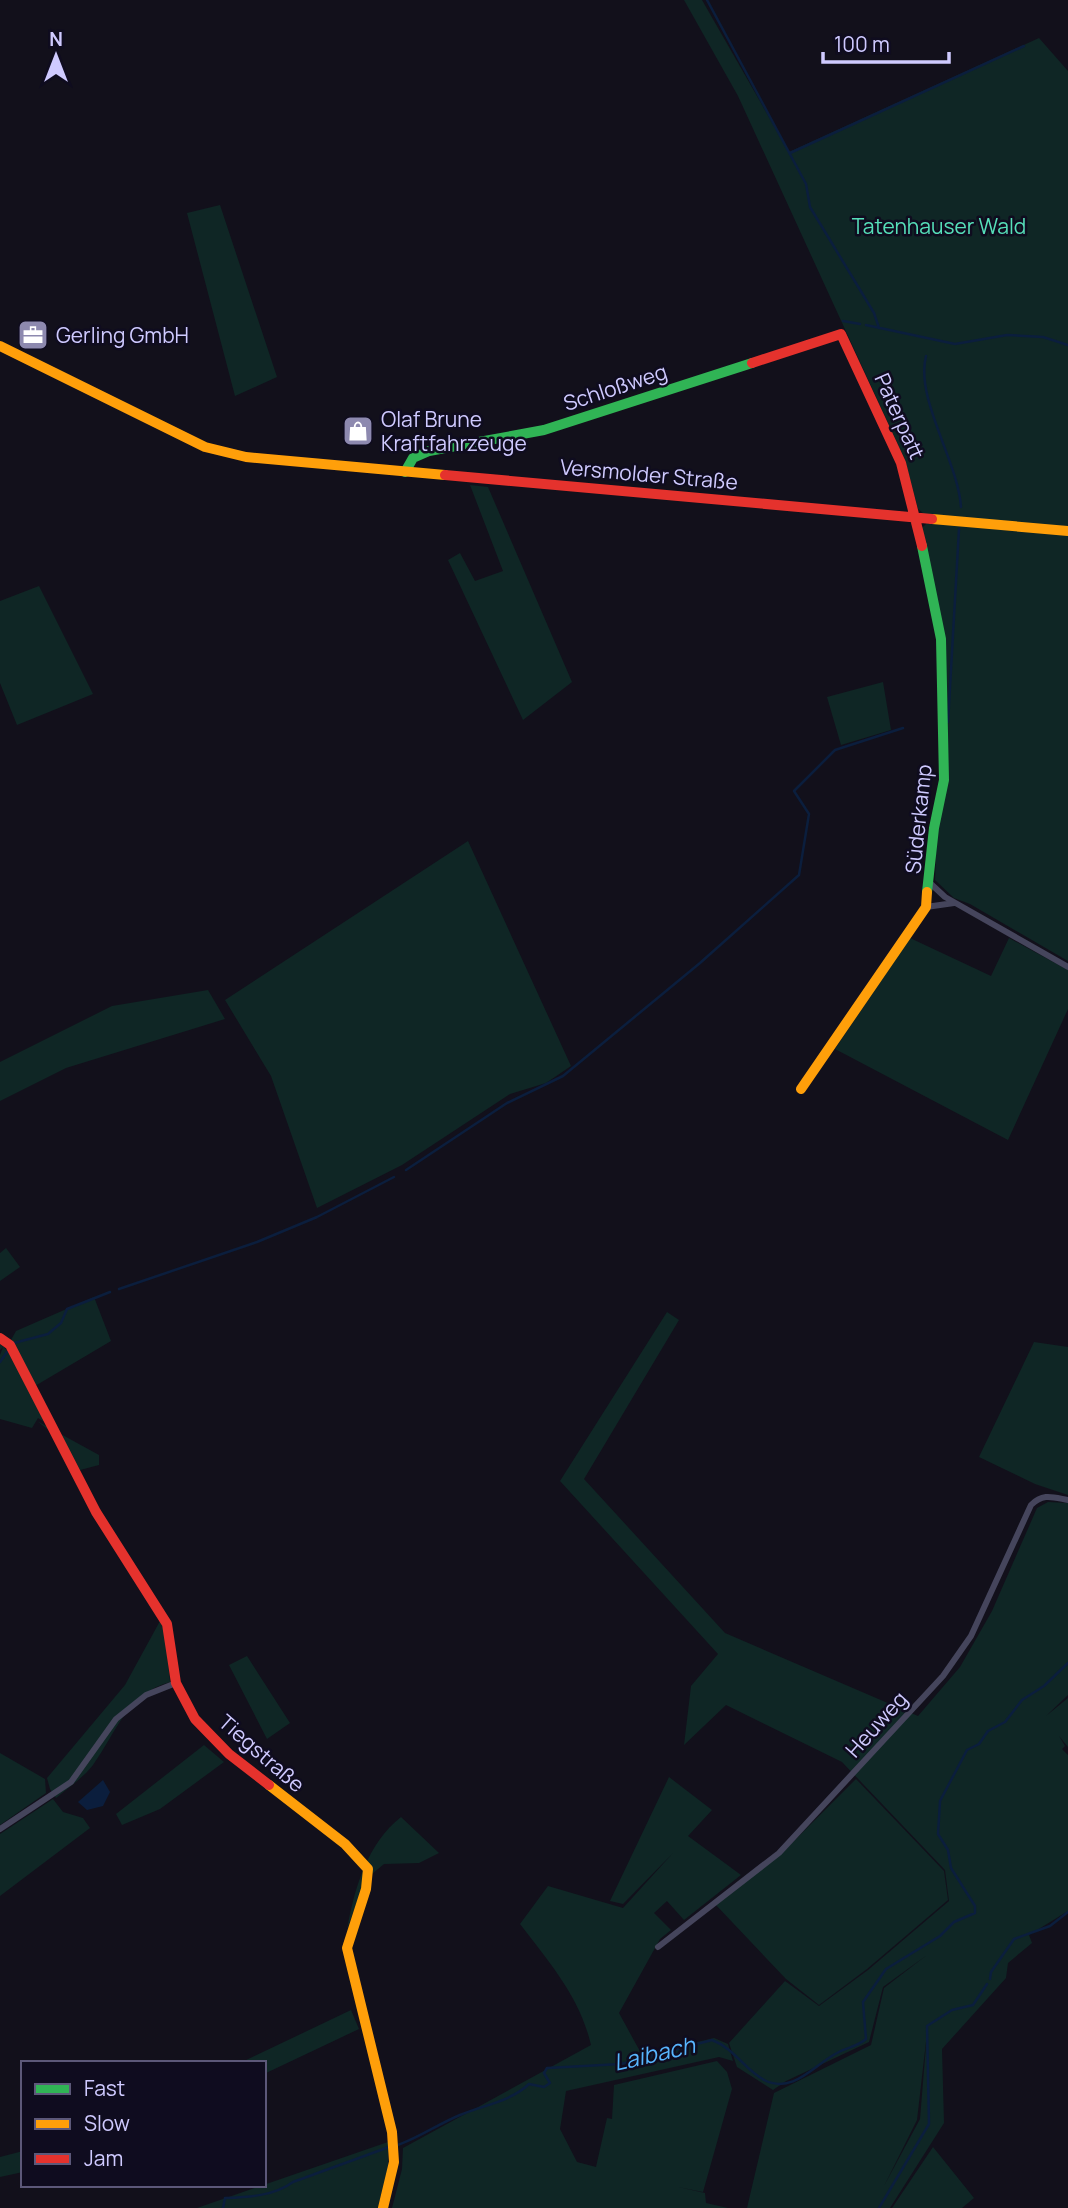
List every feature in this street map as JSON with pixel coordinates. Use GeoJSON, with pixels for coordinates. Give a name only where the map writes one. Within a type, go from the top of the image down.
{"type":"FeatureCollection","features":[{"type":"Feature","properties":{"kind":"street","name":"Schloßweg"},"geometry":{"type":"LineString","coordinates":[[405,472],[413,458],[429,452],[544,430],[841,334]]}},
{"type":"Feature","properties":{"kind":"street","name":"Paterpatt"},"geometry":{"type":"LineString","coordinates":[[841,334],[901,463],[916,517]]}},
{"type":"Feature","properties":{"kind":"street","name":"Versmolder Straße"},"geometry":{"type":"LineString","coordinates":[[0,346],[205,447],[224,453],[405,472],[1068,531]]}},
{"type":"Feature","properties":{"kind":"street","name":"Süderkamp"},"geometry":{"type":"LineString","coordinates":[[801,1089],[926,907],[934,828],[944,780],[944,699],[941,639],[916,517]]}},
{"type":"Feature","properties":{"kind":"street"},"geometry":{"type":"LineString","coordinates":[[930,884],[956,903],[1068,967]]}},
{"type":"Feature","properties":{"kind":"street"},"geometry":{"type":"LineString","coordinates":[[926,907],[956,903]]}},
{"type":"Feature","properties":{"kind":"street","name":"Tiegstraße"},"geometry":{"type":"LineString","coordinates":[[0,1338],[10,1345],[96,1512],[167,1624],[176,1683],[195,1719],[229,1754],[345,1844],[368,1870],[369,1883],[349,1931],[347,1948],[392,2132],[394,2162],[383,2208]]}},
{"type":"Feature","properties":{"kind":"street","name":"Heuweg"},"geometry":{"type":"LineString","coordinates":[[658,1947],[779,1853],[862,1767],[959,1655],[1031,1506],[1039,1497],[1068,1500]]}},
{"type":"Feature","properties":{"kind":"street"},"geometry":{"type":"LineString","coordinates":[[0,1829],[71,1782],[116,1719],[146,1695],[176,1683]]}},
{"type":"Feature","properties":{"kind":"green space","name":"Tatenhauser Wald"},"geometry":{"type":"Polygon","coordinates":[[[684,0],[702,0],[789,152],[1039,38],[1068,71],[1068,961],[970,904],[954,898],[935,880],[937,827],[948,782],[948,727],[944,639],[922,528],[926,524],[923,513],[918,509],[905,460],[738,96],[684,0]]]}},
{"type":"Feature","properties":{"kind":"green space"},"geometry":{"type":"Polygon","coordinates":[[[220,205],[277,377],[235,396],[187,213],[220,205]]]}},
{"type":"Feature","properties":{"kind":"green space"},"geometry":{"type":"Polygon","coordinates":[[[470,485],[488,487],[572,682],[523,720],[448,560],[460,553],[475,581],[503,571],[470,485]]]}},
{"type":"Feature","properties":{"kind":"green space"},"geometry":{"type":"Polygon","coordinates":[[[39,586],[93,694],[17,725],[0,683],[0,601],[39,586]]]}},
{"type":"Feature","properties":{"kind":"green space"},"geometry":{"type":"Polygon","coordinates":[[[883,682],[891,730],[841,745],[827,697],[883,682]]]}},
{"type":"Feature","properties":{"kind":"green space"},"geometry":{"type":"Polygon","coordinates":[[[468,841],[571,1066],[546,1083],[510,1094],[402,1165],[317,1208],[271,1076],[225,1000],[468,841]]]}},
{"type":"Feature","properties":{"kind":"green space"},"geometry":{"type":"Polygon","coordinates":[[[910,938],[991,976],[1009,938],[1068,970],[1068,1009],[1008,1140],[835,1049],[910,938]]]}},
{"type":"Feature","properties":{"kind":"green space"},"geometry":{"type":"Polygon","coordinates":[[[208,990],[225,1019],[66,1068],[0,1101],[0,1062],[112,1006],[208,990]]]}},
{"type":"Feature","properties":{"kind":"green space"},"geometry":{"type":"Polygon","coordinates":[[[6,1248],[20,1267],[0,1281],[0,1253],[6,1248]]]}},
{"type":"Feature","properties":{"kind":"green space"},"geometry":{"type":"Polygon","coordinates":[[[94,1297],[111,1341],[35,1386],[11,1340],[16,1331],[94,1297]]]}},
{"type":"Feature","properties":{"kind":"green space"},"geometry":{"type":"Polygon","coordinates":[[[667,1312],[679,1320],[584,1479],[725,1633],[918,1716],[960,1667],[992,1611],[1037,1508],[1048,1502],[1068,1503],[1068,1695],[1046,1716],[1068,1698],[1068,1747],[1059,1736],[1065,1746],[1062,1749],[1068,1755],[1068,1911],[1029,1935],[1032,1943],[1008,1963],[1006,1978],[942,2049],[944,2123],[890,2208],[747,2208],[774,2093],[871,2045],[884,1988],[927,1955],[883,1987],[869,2042],[786,2081],[773,2090],[737,2067],[729,2043],[785,1981],[819,2006],[868,1970],[949,1901],[945,1870],[842,1762],[726,1705],[684,1745],[691,1686],[718,1654],[560,1481],[667,1312]],[[927,2033],[917,2120],[884,2186],[920,2119],[927,2033]]]}},
{"type":"Feature","properties":{"kind":"green space"},"geometry":{"type":"Polygon","coordinates":[[[1034,1342],[1068,1347],[1068,1495],[1035,1484],[979,1457],[1034,1342]]]}},
{"type":"Feature","properties":{"kind":"green space"},"geometry":{"type":"Polygon","coordinates":[[[0,1344],[8,1351],[21,1370],[48,1424],[38,1418],[32,1428],[0,1419],[0,1355],[3,1347],[0,1350],[0,1344]]]}},
{"type":"Feature","properties":{"kind":"green space"},"geometry":{"type":"Polygon","coordinates":[[[37,1421],[99,1455],[99,1465],[80,1470],[65,1443],[37,1421]]]}},
{"type":"Feature","properties":{"kind":"green space"},"geometry":{"type":"Polygon","coordinates":[[[160,1621],[165,1633],[170,1682],[143,1695],[133,1705],[93,1765],[56,1798],[47,1778],[125,1685],[160,1621]]]}},
{"type":"Feature","properties":{"kind":"green space"},"geometry":{"type":"Polygon","coordinates":[[[247,1656],[290,1723],[267,1739],[229,1665],[247,1656]]]}},
{"type":"Feature","properties":{"kind":"green space"},"geometry":{"type":"Polygon","coordinates":[[[204,1745],[224,1762],[160,1809],[122,1825],[116,1814],[204,1745]]]}},
{"type":"Feature","properties":{"kind":"green space"},"geometry":{"type":"Polygon","coordinates":[[[0,1753],[45,1779],[46,1793],[0,1825],[0,1753]]]}},
{"type":"Feature","properties":{"kind":"green space"},"geometry":{"type":"Polygon","coordinates":[[[669,1777],[712,1810],[688,1836],[741,1875],[684,1920],[667,1901],[654,1913],[671,1930],[660,1939],[619,2013],[642,2055],[714,2038],[728,2044],[733,2061],[719,2057],[566,2091],[560,2129],[577,2162],[596,2167],[607,2118],[612,2119],[614,2085],[717,2061],[727,2072],[732,2089],[703,2192],[678,2187],[705,2193],[706,2203],[728,2208],[392,2208],[402,2169],[403,2148],[591,2045],[571,1996],[520,1924],[548,1886],[623,1908],[673,1853],[623,1904],[610,1901],[669,1777]]]}},
{"type":"Feature","properties":{"kind":"green space"},"geometry":{"type":"Polygon","coordinates":[[[856,1779],[944,1871],[948,1900],[867,1969],[819,2005],[786,1979],[715,1904],[788,1847],[856,1779]]]}},
{"type":"Feature","properties":{"kind":"green space"},"geometry":{"type":"Polygon","coordinates":[[[53,1799],[63,1812],[83,1818],[90,1828],[0,1896],[0,1834],[53,1799]]]}},
{"type":"Feature","properties":{"kind":"green space"},"geometry":{"type":"Polygon","coordinates":[[[401,1817],[439,1853],[419,1863],[384,1864],[366,1879],[347,1929],[364,1867],[379,1840],[401,1817]]]}},
{"type":"Feature","properties":{"kind":"green space"},"geometry":{"type":"Polygon","coordinates":[[[351,2010],[359,2029],[266,2073],[266,2061],[244,2061],[351,2010]]]}},
{"type":"Feature","properties":{"kind":"green space"},"geometry":{"type":"Polygon","coordinates":[[[388,2142],[388,2166],[378,2208],[197,2208],[258,2187],[266,2187],[266,2184],[388,2142]]]}},
{"type":"Feature","properties":{"kind":"green space"},"geometry":{"type":"Polygon","coordinates":[[[933,2147],[974,2198],[962,2208],[892,2208],[933,2147]]]}},
{"type":"Feature","properties":{"kind":"green space"},"geometry":{"type":"Polygon","coordinates":[[[21,2152],[21,2172],[0,2177],[0,2157],[21,2152]]]}},
{"type":"Feature","properties":{"kind":"water"},"geometry":{"type":"Polygon","coordinates":[[[103,1780],[110,1792],[103,1806],[87,1810],[78,1802],[103,1780]]]}},
{"type":"Feature","properties":{"kind":"waterway"},"geometry":{"type":"LineString","coordinates":[[707,0],[806,184],[810,207],[874,313],[879,328]]}},
{"type":"Feature","properties":{"kind":"waterway"},"geometry":{"type":"LineString","coordinates":[[790,153],[1024,46]]}},
{"type":"Feature","properties":{"kind":"waterway"},"geometry":{"type":"LineString","coordinates":[[843,321],[860,324]]}},
{"type":"Feature","properties":{"kind":"waterway"},"geometry":{"type":"LineString","coordinates":[[866,325],[955,344],[1007,335],[1043,337],[1068,345]]}},
{"type":"Feature","properties":{"kind":"waterway"},"geometry":{"type":"LineString","coordinates":[[926,356],[926,391],[953,470],[961,507]]}},
{"type":"Feature","properties":{"kind":"waterway"},"geometry":{"type":"LineString","coordinates":[[948,722],[959,529]]}},
{"type":"Feature","properties":{"kind":"waterway"},"geometry":{"type":"LineString","coordinates":[[406,1170],[507,1103],[563,1076],[700,963],[799,875],[809,814],[794,791],[835,750],[903,728]]}},
{"type":"Feature","properties":{"kind":"waterway"},"geometry":{"type":"LineString","coordinates":[[119,1289],[257,1242],[317,1217],[394,1177]]}},
{"type":"Feature","properties":{"kind":"waterway"},"geometry":{"type":"LineString","coordinates":[[14,1343],[48,1334],[61,1323],[67,1309],[110,1292]]}},
{"type":"Feature","properties":{"kind":"waterway"},"geometry":{"type":"LineString","coordinates":[[0,1362],[7,1352]]}},
{"type":"Feature","properties":{"kind":"waterway","name":"Laibach"},"geometry":{"type":"LineString","coordinates":[[395,2146],[460,2115],[505,2099],[529,2084],[544,2087],[550,2083],[544,2073],[547,2068],[621,2064],[712,2040],[727,2048],[764,2080],[785,2084],[803,2076],[837,2053],[863,2042],[866,2039],[863,2002],[886,1969],[940,1936],[954,1922],[975,1913],[975,1906],[951,1868],[948,1850],[938,1834],[940,1801],[967,1750],[979,1744],[988,1731],[1005,1722],[1022,1700],[1044,1686],[1068,1663]]}},
{"type":"Feature","properties":{"kind":"waterway"},"geometry":{"type":"LineString","coordinates":[[990,1979],[991,1972],[1014,1939],[1050,1926],[1068,1912]]}},
{"type":"Feature","properties":{"kind":"waterway"},"geometry":{"type":"LineString","coordinates":[[879,2208],[929,2124],[927,2026],[952,2010],[973,2005],[987,1984]]}},
{"type":"Feature","properties":{"kind":"waterway","name":"Laibach"},"geometry":{"type":"LineString","coordinates":[[223,2208],[225,2198],[269,2193],[389,2147]]}},
{"type":"Feature","properties":{"kind":"traffic: fast"},"geometry":{"type":"LineString","coordinates":[[405,472],[413,458],[429,451],[544,430],[752,363]]}},
{"type":"Feature","properties":{"kind":"traffic: fast"},"geometry":{"type":"LineString","coordinates":[[922,546],[941,639],[944,780],[934,828],[927,892]]}},
{"type":"Feature","properties":{"kind":"traffic: slow"},"geometry":{"type":"LineString","coordinates":[[0,346],[205,447],[246,457],[445,475]]}},
{"type":"Feature","properties":{"kind":"traffic: slow"},"geometry":{"type":"LineString","coordinates":[[932,519],[1068,531]]}},
{"type":"Feature","properties":{"kind":"traffic: slow"},"geometry":{"type":"LineString","coordinates":[[801,1089],[926,907],[927,892]]}},
{"type":"Feature","properties":{"kind":"traffic: slow"},"geometry":{"type":"LineString","coordinates":[[269,1785],[345,1844],[368,1869],[366,1889],[347,1948],[392,2132],[394,2162],[383,2208]]}},
{"type":"Feature","properties":{"kind":"traffic: jam"},"geometry":{"type":"LineString","coordinates":[[752,363],[841,334],[901,463],[922,546]]}},
{"type":"Feature","properties":{"kind":"traffic: jam"},"geometry":{"type":"LineString","coordinates":[[445,475],[932,519]]}},
{"type":"Feature","properties":{"kind":"traffic: jam"},"geometry":{"type":"LineString","coordinates":[[0,1338],[10,1345],[96,1512],[167,1624],[176,1683],[195,1719],[229,1754],[269,1785]]}},
{"type":"Feature","properties":{"kind":"place","name":"Gerling GmbH"},"geometry":{"type":"Point","coordinates":[33,335]}},
{"type":"Feature","properties":{"kind":"place","name":"Olaf Brune Kraftfahrzeuge"},"geometry":{"type":"Point","coordinates":[358,431]}}]}
